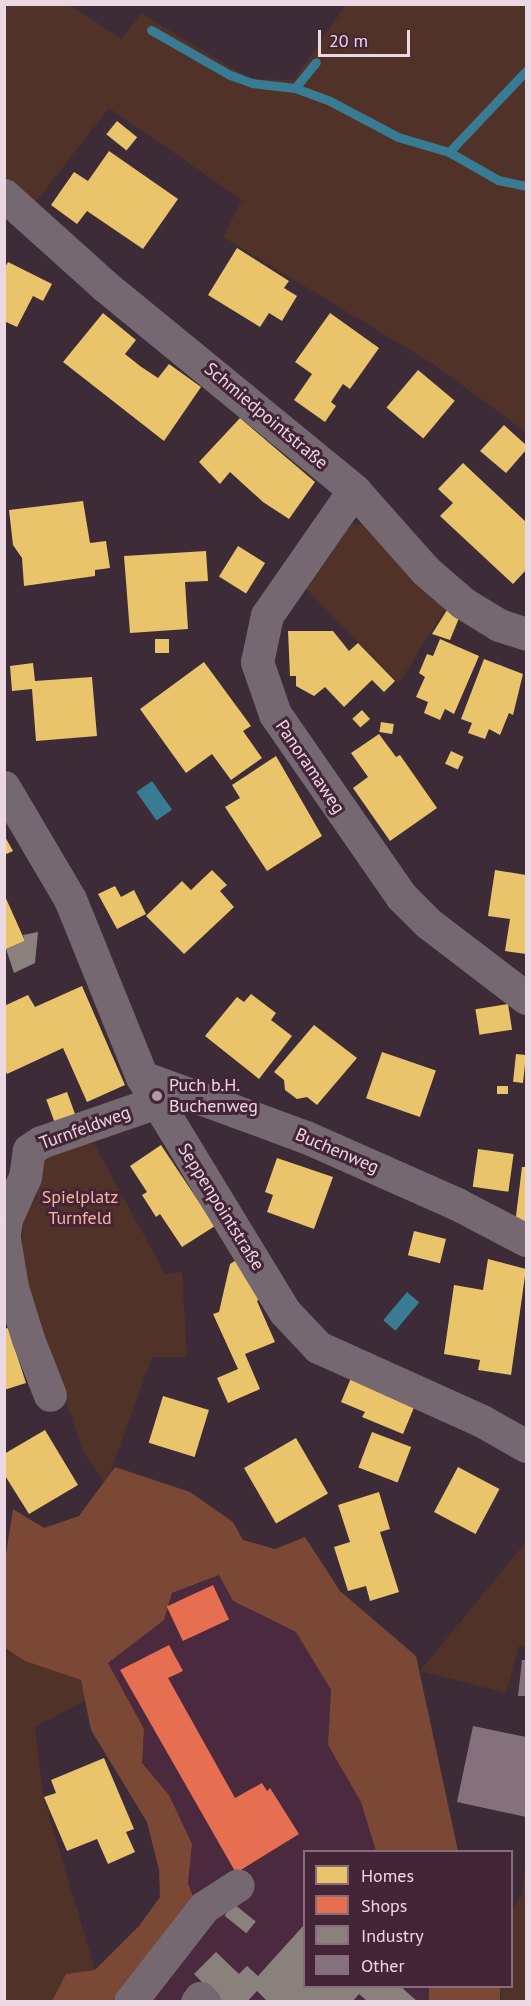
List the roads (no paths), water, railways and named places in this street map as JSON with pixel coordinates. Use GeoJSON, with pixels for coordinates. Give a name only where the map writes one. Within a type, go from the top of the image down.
{"type":"FeatureCollection","features":[{"type":"Feature","properties":{"kind":"street","name":"Schmiedpointstraße"},"geometry":{"type":"LineString","coordinates":[[4,195],[105,286],[354,490],[426,571],[463,603],[499,625],[526,634]]}},
{"type":"Feature","properties":{"kind":"street","name":"Panoramaweg"},"geometry":{"type":"LineString","coordinates":[[354,490],[267,615],[257,662],[264,683],[275,714],[401,896],[428,923],[526,998]]}},
{"type":"Feature","properties":{"kind":"street","name":"Seppenpointstraße"},"geometry":{"type":"LineString","coordinates":[[4,787],[70,899],[150,1089],[285,1312],[318,1347],[482,1421],[526,1446]]}},
{"type":"Feature","properties":{"kind":"street","name":"Turnfeldweg"},"geometry":{"type":"LineString","coordinates":[[50,1395],[21,1318],[4,1237],[6,1219],[25,1177],[29,1150],[150,1089]]}},
{"type":"Feature","properties":{"kind":"street","name":"Buchenweg"},"geometry":{"type":"LineString","coordinates":[[150,1089],[306,1137],[457,1204],[526,1240]]}},
{"type":"Feature","properties":{"kind":"street"},"geometry":{"type":"LineString","coordinates":[[130,2001],[204,1907],[238,1885]]}},
{"type":"Feature","properties":{"kind":"street"},"geometry":{"type":"LineString","coordinates":[[197,2001],[204,2001]]}},
{"type":"Feature","properties":{"kind":"water"},"geometry":{"type":"Polygon","coordinates":[[[152,781],[172,810],[157,821],[136,792],[152,781]]]}},
{"type":"Feature","properties":{"kind":"water"},"geometry":{"type":"Polygon","coordinates":[[[407,1292],[419,1302],[395,1331],[383,1320],[407,1292]]]}},
{"type":"Feature","properties":{"kind":"waterway"},"geometry":{"type":"LineString","coordinates":[[151,30],[230,75],[252,83],[295,88],[330,101],[398,137],[449,152],[498,180],[526,186]]}},
{"type":"Feature","properties":{"kind":"waterway"},"geometry":{"type":"LineString","coordinates":[[295,88],[316,62]]}},
{"type":"Feature","properties":{"kind":"waterway"},"geometry":{"type":"LineString","coordinates":[[449,152],[526,71]]}},
{"type":"Feature","properties":{"kind":"place","name":"Puch b.H. Buchenweg"},"geometry":{"type":"Point","coordinates":[157,1096]}},
{"type":"Feature","properties":{"kind":"park label","name":"Spielplatz Turnfeld"},"geometry":{"type":"Point","coordinates":[80,1208]}}]}
